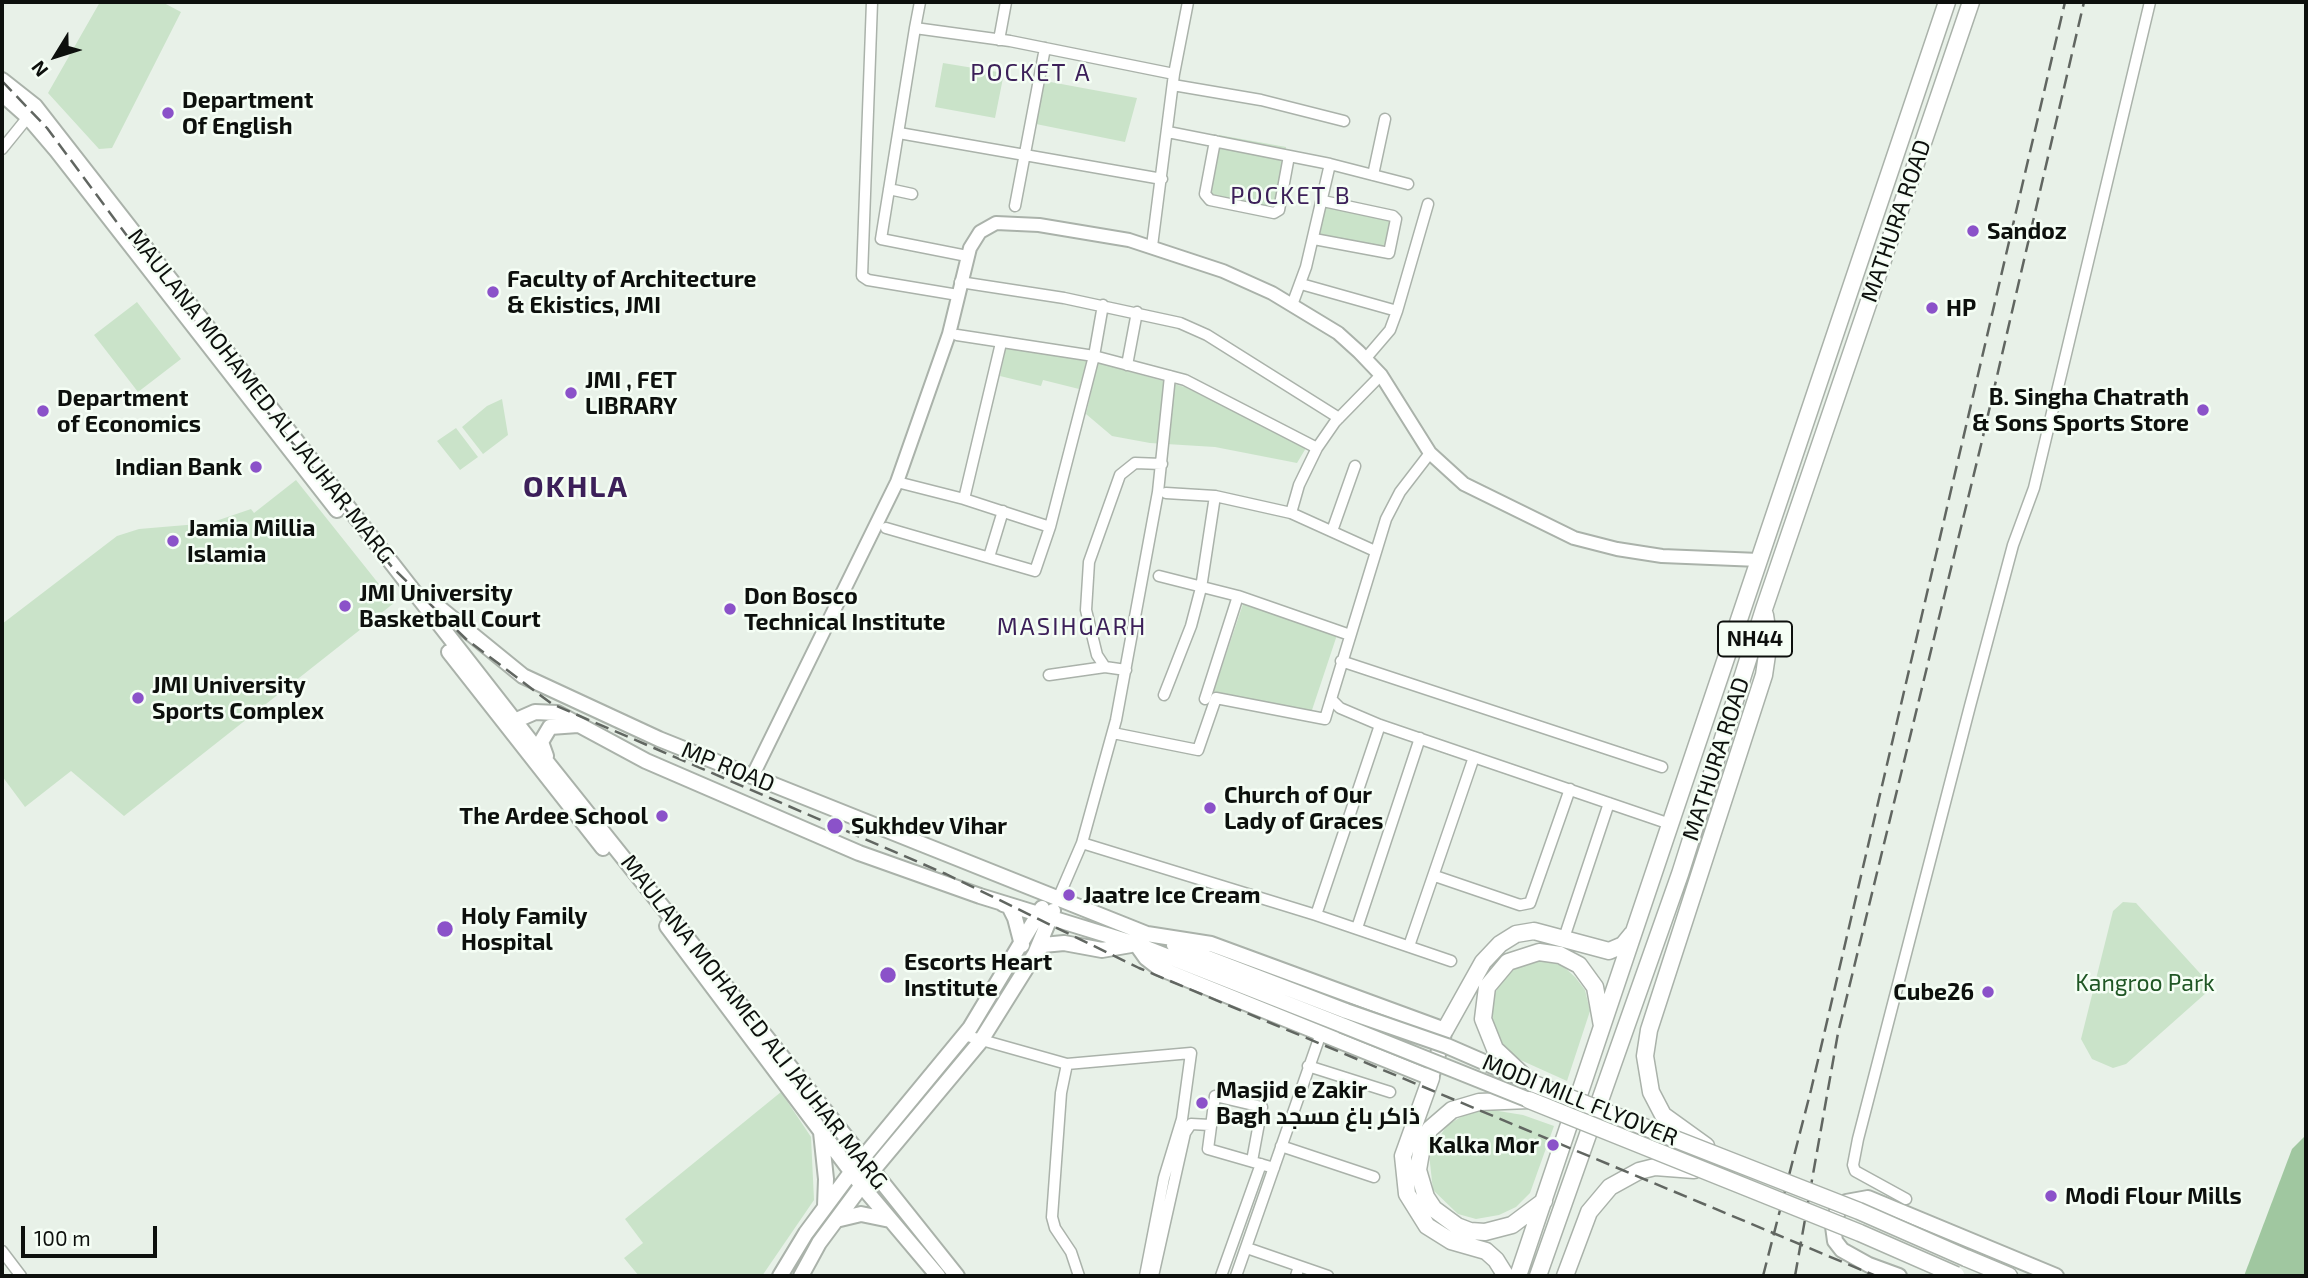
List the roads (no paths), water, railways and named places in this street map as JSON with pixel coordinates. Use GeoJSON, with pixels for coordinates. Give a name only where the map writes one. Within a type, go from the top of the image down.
{"type":"FeatureCollection","features":[{"type":"Feature","properties":{"kind":"main road","name":"MATHURA ROAD"},"geometry":{"type":"LineString","coordinates":[[1518,1276],[1947,2]]}},
{"type":"Feature","properties":{"kind":"main road","name":"MATHURA ROAD"},"geometry":{"type":"LineString","coordinates":[[1538,1276],[1680,874],[1764,609],[1971,2]]}},
{"type":"Feature","properties":{"kind":"main road","name":"MAULANA MOHAMED ALI JAUHAR MARG"},"geometry":{"type":"LineString","coordinates":[[2,80],[35,106],[188,311],[510,722],[820,1127],[862,1186],[938,1276]]}},
{"type":"Feature","properties":{"kind":"main road","name":"MAULANA MOHAMED ALI JAUHAR MARG"},"geometry":{"type":"LineString","coordinates":[[2,94],[28,117],[188,311]]}},
{"type":"Feature","properties":{"kind":"main road","name":"MP ROAD"},"geometry":{"type":"LineString","coordinates":[[416,602],[437,607],[523,676],[538,684],[752,778],[1052,899],[1142,939]]}},
{"type":"Feature","properties":{"kind":"main road"},"geometry":{"type":"LineString","coordinates":[[1733,1161],[1695,1140],[1663,1115],[1651,1092],[1645,1056],[1649,1030],[1764,675],[1769,641],[1764,609]]}},
{"type":"Feature","properties":{"kind":"main road"},"geometry":{"type":"LineString","coordinates":[[535,712],[538,684]]}},
{"type":"Feature","properties":{"kind":"main road","name":"MP ROAD"},"geometry":{"type":"LineString","coordinates":[[510,722],[535,712],[557,713],[646,761],[859,853],[1045,916],[1142,939]]}},
{"type":"Feature","properties":{"kind":"main road","name":"MAULANA MOHAMED ALI JAUHAR MARG"},"geometry":{"type":"LineString","coordinates":[[510,722],[550,766],[857,1147],[872,1171],[957,1276]]}},
{"type":"Feature","properties":{"kind":"main road"},"geometry":{"type":"LineString","coordinates":[[550,766],[541,742],[543,734],[550,727],[583,725]]}},
{"type":"Feature","properties":{"kind":"main road"},"geometry":{"type":"LineString","coordinates":[[981,896],[1009,906],[1022,945]]}},
{"type":"Feature","properties":{"kind":"main road"},"geometry":{"type":"LineString","coordinates":[[1035,954],[1052,899]]}},
{"type":"Feature","properties":{"kind":"main road"},"geometry":{"type":"LineString","coordinates":[[780,1276],[852,1171],[964,1035],[1022,945],[1045,916]]}},
{"type":"Feature","properties":{"kind":"main road"},"geometry":{"type":"LineString","coordinates":[[1506,1276],[1486,1251],[1451,1241],[1427,1226],[1407,1194],[1403,1175],[1405,1146],[1446,1030],[1483,962],[1500,944],[1516,934],[1534,931],[1609,951],[1623,945],[1635,930]]}},
{"type":"Feature","properties":{"kind":"main road"},"geometry":{"type":"LineString","coordinates":[[801,1276],[819,1242],[872,1171],[942,1092],[980,1042],[1043,945],[1064,943],[1102,950],[1142,939],[1211,944],[1446,1030]]}},
{"type":"Feature","properties":{"kind":"main road"},"geometry":{"type":"LineString","coordinates":[[1142,939],[1146,958],[1159,968],[1431,1078]]}},
{"type":"Feature","properties":{"kind":"main road","name":"MODI MILL FLYOVER"},"geometry":{"type":"LineString","coordinates":[[1142,939],[1447,1046],[1531,1091],[1714,1173],[1959,1276]]}},
{"type":"Feature","properties":{"kind":"main road"},"geometry":{"type":"LineString","coordinates":[[1544,1201],[1506,1227],[1485,1232],[1457,1226],[1434,1209],[1426,1197],[1418,1170],[1419,1155],[1427,1135],[1440,1118],[1452,1110],[1531,1091],[1495,1049],[1485,1030],[1482,1008],[1493,978],[1518,957],[1550,953],[1579,965],[1595,987],[1602,1028]]}},
{"type":"Feature","properties":{"kind":"main road","name":"MODI MILL FLYOVER"},"geometry":{"type":"LineString","coordinates":[[1531,1091],[1733,1161],[2009,1276]]}},
{"type":"Feature","properties":{"kind":"main road"},"geometry":{"type":"LineString","coordinates":[[820,1127],[825,1157],[825,1207]]}},
{"type":"Feature","properties":{"kind":"main road"},"geometry":{"type":"LineString","coordinates":[[1565,1276],[1589,1212],[1610,1187],[1631,1174],[1655,1167],[1714,1173]]}},
{"type":"Feature","properties":{"kind":"main road"},"geometry":{"type":"LineString","coordinates":[[1899,1276],[1868,1270],[1842,1250],[1832,1230],[1838,1209],[1856,1198],[1867,1198],[2056,1276]]}},
{"type":"Feature","properties":{"kind":"main road"},"geometry":{"type":"LineString","coordinates":[[836,1220],[861,1214],[890,1220]]}},
{"type":"Feature","properties":{"kind":"street"},"geometry":{"type":"LineString","coordinates":[[872,2],[862,276],[867,281],[959,288],[1102,305],[1180,323],[1207,335],[1339,418]]}},
{"type":"Feature","properties":{"kind":"street"},"geometry":{"type":"LineString","coordinates":[[920,2],[881,240],[967,256]]}},
{"type":"Feature","properties":{"kind":"street"},"geometry":{"type":"LineString","coordinates":[[999,40],[1006,2]]}},
{"type":"Feature","properties":{"kind":"street"},"geometry":{"type":"LineString","coordinates":[[1152,246],[1173,79],[1188,2]]}},
{"type":"Feature","properties":{"kind":"street"},"geometry":{"type":"LineString","coordinates":[[1906,1199],[1855,1171],[1853,1165],[1858,1139],[1992,626],[2014,545],[2034,488],[2150,2]]}},
{"type":"Feature","properties":{"kind":"street"},"geometry":{"type":"LineString","coordinates":[[915,29],[1045,48],[1343,121]]}},
{"type":"Feature","properties":{"kind":"street"},"geometry":{"type":"LineString","coordinates":[[1015,206],[1045,48]]}},
{"type":"Feature","properties":{"kind":"street"},"geometry":{"type":"LineString","coordinates":[[2,149],[28,117]]}},
{"type":"Feature","properties":{"kind":"street"},"geometry":{"type":"LineString","coordinates":[[1373,175],[1385,120]]}},
{"type":"Feature","properties":{"kind":"street"},"geometry":{"type":"LineString","coordinates":[[1168,132],[1331,164],[1408,184]]}},
{"type":"Feature","properties":{"kind":"street"},"geometry":{"type":"LineString","coordinates":[[899,133],[1162,179]]}},
{"type":"Feature","properties":{"kind":"street"},"geometry":{"type":"LineString","coordinates":[[1215,141],[1205,194],[1210,200],[1274,213],[1279,210],[1289,156]]}},
{"type":"Feature","properties":{"kind":"street"},"geometry":{"type":"LineString","coordinates":[[1292,305],[1314,239],[1331,164]]}},
{"type":"Feature","properties":{"kind":"street"},"geometry":{"type":"LineString","coordinates":[[889,189],[912,194]]}},
{"type":"Feature","properties":{"kind":"street"},"geometry":{"type":"LineString","coordinates":[[1314,239],[1389,253],[1396,219],[1393,216],[1323,201]]}},
{"type":"Feature","properties":{"kind":"street"},"geometry":{"type":"LineString","coordinates":[[1366,358],[1390,330],[1428,204]]}},
{"type":"Feature","properties":{"kind":"street"},"geometry":{"type":"LineString","coordinates":[[752,778],[897,482],[949,334],[967,256],[980,232],[991,224],[1004,222],[1052,227],[1152,246],[1223,271],[1292,305],[1338,333],[1366,358],[1381,375],[1430,453],[1464,484],[1574,538],[1617,549],[1662,556],[1759,560]]}},
{"type":"Feature","properties":{"kind":"street"},"geometry":{"type":"LineString","coordinates":[[1301,284],[1396,311]]}},
{"type":"Feature","properties":{"kind":"street"},"geometry":{"type":"LineString","coordinates":[[886,528],[1035,571],[1050,527],[1094,356],[1102,305]]}},
{"type":"Feature","properties":{"kind":"street"},"geometry":{"type":"LineString","coordinates":[[1127,365],[1137,312]]}},
{"type":"Feature","properties":{"kind":"street"},"geometry":{"type":"LineString","coordinates":[[957,335],[1094,356],[1185,380],[1317,448]]}},
{"type":"Feature","properties":{"kind":"street"},"geometry":{"type":"LineString","coordinates":[[964,499],[1001,343]]}},
{"type":"Feature","properties":{"kind":"street"},"geometry":{"type":"LineString","coordinates":[[1290,513],[1299,485],[1317,448],[1339,418],[1381,375]]}},
{"type":"Feature","properties":{"kind":"street"},"geometry":{"type":"LineString","coordinates":[[1052,899],[1082,843],[1113,733],[1162,464],[1171,376]]}},
{"type":"Feature","properties":{"kind":"street"},"geometry":{"type":"LineString","coordinates":[[1113,733],[1198,750],[1216,698],[1325,719],[1375,551],[1400,492],[1430,453]]}},
{"type":"Feature","properties":{"kind":"street"},"geometry":{"type":"LineString","coordinates":[[1105,667],[1097,655],[1088,620],[1089,562],[1120,475],[1135,463],[1162,464]]}},
{"type":"Feature","properties":{"kind":"street"},"geometry":{"type":"LineString","coordinates":[[1332,531],[1355,466]]}},
{"type":"Feature","properties":{"kind":"street"},"geometry":{"type":"LineString","coordinates":[[897,482],[964,499],[1050,527]]}},
{"type":"Feature","properties":{"kind":"street"},"geometry":{"type":"LineString","coordinates":[[1166,493],[1215,496],[1290,513],[1375,551]]}},
{"type":"Feature","properties":{"kind":"street"},"geometry":{"type":"LineString","coordinates":[[1164,695],[1191,626],[1201,588],[1215,496]]}},
{"type":"Feature","properties":{"kind":"street"},"geometry":{"type":"LineString","coordinates":[[989,557],[1003,511]]}},
{"type":"Feature","properties":{"kind":"street"},"geometry":{"type":"LineString","coordinates":[[1159,576],[1238,596],[1350,635]]}},
{"type":"Feature","properties":{"kind":"street"},"geometry":{"type":"LineString","coordinates":[[1205,699],[1238,596]]}},
{"type":"Feature","properties":{"kind":"street"},"geometry":{"type":"LineString","coordinates":[[1341,661],[1662,767]]}},
{"type":"Feature","properties":{"kind":"street"},"geometry":{"type":"LineString","coordinates":[[1049,675],[1105,667],[1126,670]]}},
{"type":"Feature","properties":{"kind":"street"},"geometry":{"type":"LineString","coordinates":[[1331,699],[1340,708],[1380,725],[1670,824]]}},
{"type":"Feature","properties":{"kind":"street"},"geometry":{"type":"LineString","coordinates":[[1317,915],[1380,725]]}},
{"type":"Feature","properties":{"kind":"street"},"geometry":{"type":"LineString","coordinates":[[1357,929],[1420,738]]}},
{"type":"Feature","properties":{"kind":"street"},"geometry":{"type":"LineString","coordinates":[[1409,946],[1474,757]]}},
{"type":"Feature","properties":{"kind":"street"},"geometry":{"type":"LineString","coordinates":[[1435,876],[1520,905],[1531,903],[1570,789]]}},
{"type":"Feature","properties":{"kind":"street"},"geometry":{"type":"LineString","coordinates":[[1564,938],[1609,803]]}},
{"type":"Feature","properties":{"kind":"street"},"geometry":{"type":"LineString","coordinates":[[1082,843],[1317,915],[1451,961]]}},
{"type":"Feature","properties":{"kind":"street"},"geometry":{"type":"LineString","coordinates":[[1236,1276],[1321,1033]]}},
{"type":"Feature","properties":{"kind":"street"},"geometry":{"type":"LineString","coordinates":[[964,1035],[980,1042],[1067,1064],[1191,1053],[1182,1119],[1164,1178],[1145,1276]]}},
{"type":"Feature","properties":{"kind":"street"},"geometry":{"type":"LineString","coordinates":[[1067,1064],[1061,1093],[1052,1217],[1055,1228],[1071,1252],[1079,1276]]}},
{"type":"Feature","properties":{"kind":"street"},"geometry":{"type":"LineString","coordinates":[[1308,1066],[1390,1092]]}},
{"type":"Feature","properties":{"kind":"street"},"geometry":{"type":"LineString","coordinates":[[1222,1276],[1256,1162],[1262,1107],[1215,1096],[1208,1149],[1256,1162],[1274,1168]]}},
{"type":"Feature","properties":{"kind":"street"},"geometry":{"type":"LineString","coordinates":[[1153,1276],[1185,1133],[1191,1124],[1210,1125]]}},
{"type":"Feature","properties":{"kind":"street"},"geometry":{"type":"LineString","coordinates":[[1281,1146],[1374,1177]]}},
{"type":"Feature","properties":{"kind":"street"},"geometry":{"type":"LineString","coordinates":[[1247,1248],[1297,1271],[1328,1276]]}},
{"type":"Feature","properties":{"kind":"street"},"geometry":{"type":"LineString","coordinates":[[2,1251],[21,1276]]}},
{"type":"Feature","properties":{"kind":"railway"},"geometry":{"type":"LineString","coordinates":[[1763,1276],[1811,1090],[2065,2]]}},
{"type":"Feature","properties":{"kind":"railway"},"geometry":{"type":"LineString","coordinates":[[1795,1276],[1838,1033],[1981,445],[2084,2]]}},
{"type":"Feature","properties":{"kind":"railway"},"geometry":{"type":"LineString","coordinates":[[2,81],[47,128],[136,248],[392,567],[466,639],[552,704],[946,874],[1139,968],[1876,1276]]}},
{"type":"Feature","properties":{"kind":"place","name":"Department Of English"},"geometry":{"type":"Point","coordinates":[168,113]}},
{"type":"Feature","properties":{"kind":"place","name":"Sandoz"},"geometry":{"type":"Point","coordinates":[1973,231]}},
{"type":"Feature","properties":{"kind":"place","name":"Faculty of Architecture & Ekistics, JMI"},"geometry":{"type":"Point","coordinates":[493,292]}},
{"type":"Feature","properties":{"kind":"place","name":"HP"},"geometry":{"type":"Point","coordinates":[1932,308]}},
{"type":"Feature","properties":{"kind":"place","name":"JMI , FET LIBRARY"},"geometry":{"type":"Point","coordinates":[571,393]}},
{"type":"Feature","properties":{"kind":"place","name":"B. Singha Chatrath & Sons Sports Store"},"geometry":{"type":"Point","coordinates":[2203,410]}},
{"type":"Feature","properties":{"kind":"place","name":"Department of Economics"},"geometry":{"type":"Point","coordinates":[43,411]}},
{"type":"Feature","properties":{"kind":"place","name":"Indian Bank"},"geometry":{"type":"Point","coordinates":[256,467]}},
{"type":"Feature","properties":{"kind":"place","name":"Jamia Millia Islamia"},"geometry":{"type":"Point","coordinates":[173,541]}},
{"type":"Feature","properties":{"kind":"place","name":"JMI University Basketball Court"},"geometry":{"type":"Point","coordinates":[345,606]}},
{"type":"Feature","properties":{"kind":"place","name":"Don Bosco Technical Institute"},"geometry":{"type":"Point","coordinates":[730,609]}},
{"type":"Feature","properties":{"kind":"place","name":"JMI University Sports Complex"},"geometry":{"type":"Point","coordinates":[138,698]}},
{"type":"Feature","properties":{"kind":"place","name":"Church of Our Lady of Graces"},"geometry":{"type":"Point","coordinates":[1210,808]}},
{"type":"Feature","properties":{"kind":"place","name":"The Ardee School"},"geometry":{"type":"Point","coordinates":[662,816]}},
{"type":"Feature","properties":{"kind":"place","name":"Sukhdev Vihar"},"geometry":{"type":"Point","coordinates":[835,826]}},
{"type":"Feature","properties":{"kind":"place","name":"Jaatre Ice Cream"},"geometry":{"type":"Point","coordinates":[1069,895]}},
{"type":"Feature","properties":{"kind":"place","name":"Holy Family Hospital"},"geometry":{"type":"Point","coordinates":[445,929]}},
{"type":"Feature","properties":{"kind":"place","name":"Escorts Heart Institute"},"geometry":{"type":"Point","coordinates":[888,975]}},
{"type":"Feature","properties":{"kind":"place","name":"Cube26"},"geometry":{"type":"Point","coordinates":[1988,992]}},
{"type":"Feature","properties":{"kind":"place","name":"Masjid e Zakir Bagh ذاکر باغ مسجد"},"geometry":{"type":"Point","coordinates":[1202,1103]}},
{"type":"Feature","properties":{"kind":"place","name":"Kalka Mor"},"geometry":{"type":"Point","coordinates":[1553,1145]}},
{"type":"Feature","properties":{"kind":"place","name":"Modi Flour Mills"},"geometry":{"type":"Point","coordinates":[2051,1196]}},
{"type":"Feature","properties":{"kind":"district","name":"POCKET A"},"geometry":{"type":"Point","coordinates":[1031,73]}},
{"type":"Feature","properties":{"kind":"district","name":"POCKET B"},"geometry":{"type":"Point","coordinates":[1291,196]}},
{"type":"Feature","properties":{"kind":"district","name":"OKHLA"},"geometry":{"type":"Point","coordinates":[576,487]}},
{"type":"Feature","properties":{"kind":"district","name":"MASIHGARH"},"geometry":{"type":"Point","coordinates":[1072,627]}},
{"type":"Feature","properties":{"kind":"park label","name":"Kangroo Park"},"geometry":{"type":"Point","coordinates":[2145,983]}}]}
